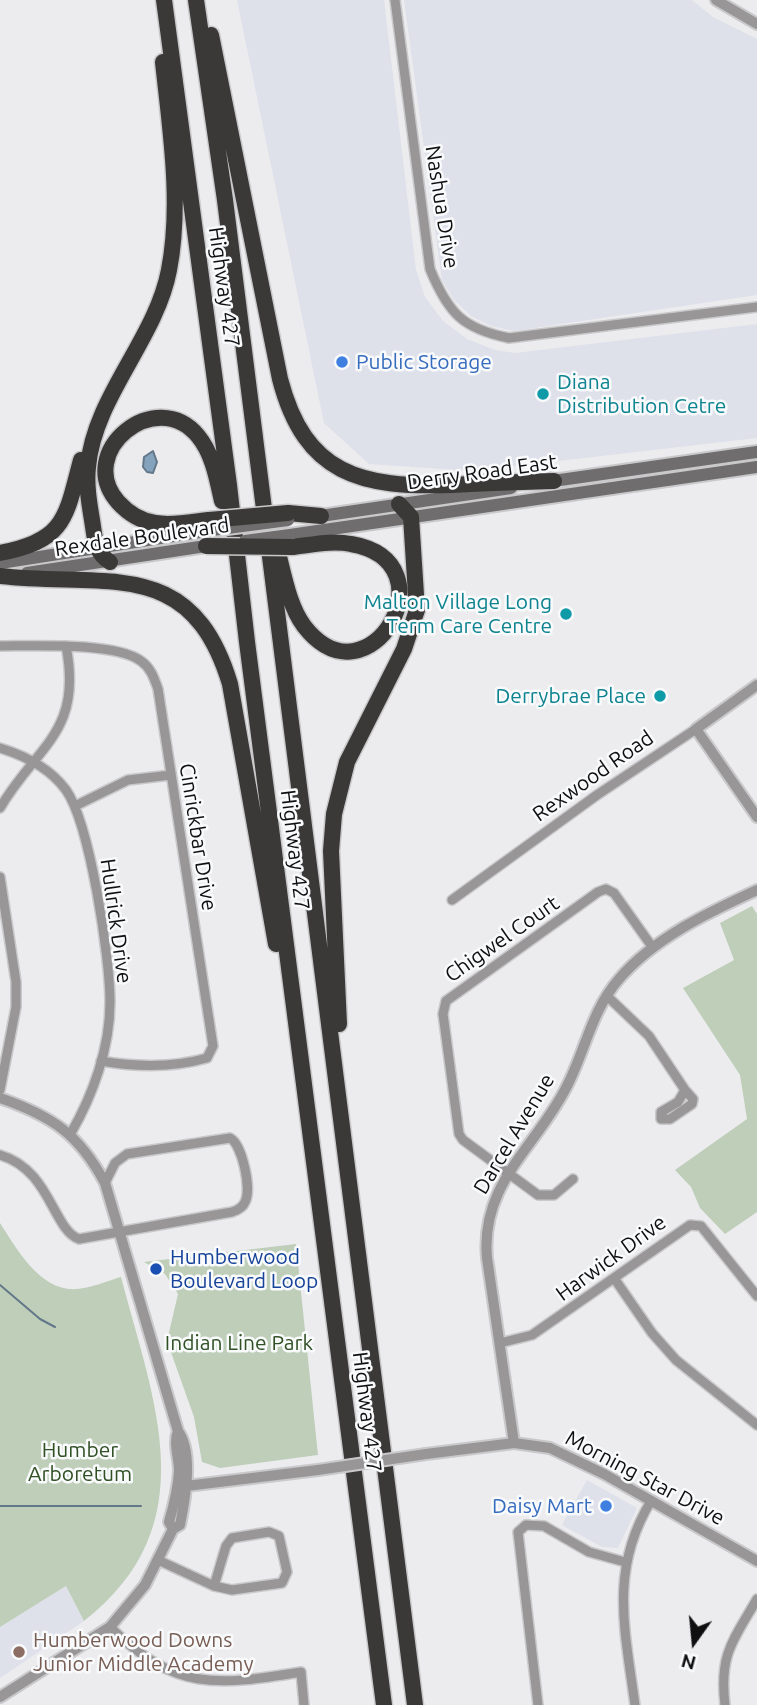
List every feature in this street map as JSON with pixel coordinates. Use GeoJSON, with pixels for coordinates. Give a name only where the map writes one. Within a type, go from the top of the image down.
{"type":"FeatureCollection","features":[{"type":"Feature","properties":{"kind":"highway"},"geometry":{"type":"LineString","coordinates":[[0,553],[38,541],[60,524],[71,506],[89,438],[155,315],[169,270],[173,243],[173,186],[156,0]]}},
{"type":"Feature","properties":{"kind":"highway","name":"Highway 427"},"geometry":{"type":"LineString","coordinates":[[164,0],[384,1705]]}},
{"type":"Feature","properties":{"kind":"highway","name":"Highway 427"},"geometry":{"type":"LineString","coordinates":[[196,0],[344,1128],[415,1705]]}},
{"type":"Feature","properties":{"kind":"highway"},"geometry":{"type":"LineString","coordinates":[[203,0],[280,379],[288,409],[299,431],[330,464],[372,482],[421,486],[554,481]]}},
{"type":"Feature","properties":{"kind":"highway"},"geometry":{"type":"LineString","coordinates":[[240,575],[233,559],[212,461],[196,434],[177,422],[153,418],[139,422],[120,434],[109,453],[106,474],[114,497],[124,509],[153,523],[209,532],[291,541],[350,544],[367,549],[383,560],[397,582],[400,594],[395,621],[386,634],[362,648],[351,650],[327,646],[314,638],[296,611],[263,503]]}},
{"type":"Feature","properties":{"kind":"highway"},"geometry":{"type":"LineString","coordinates":[[101,420],[87,473],[96,548],[110,562]]}},
{"type":"Feature","properties":{"kind":"highway"},"geometry":{"type":"LineString","coordinates":[[344,1128],[331,851],[334,814],[340,784],[354,745],[398,660],[417,610],[411,517],[399,504]]}},
{"type":"Feature","properties":{"kind":"highway"},"geometry":{"type":"LineString","coordinates":[[209,532],[288,517],[321,516]]}},
{"type":"Feature","properties":{"kind":"highway"},"geometry":{"type":"LineString","coordinates":[[0,576],[51,582],[123,583],[162,591],[194,612],[217,646],[230,684],[290,1025],[302,1067]]}},
{"type":"Feature","properties":{"kind":"main road","name":"Derry Road East"},"geometry":{"type":"LineString","coordinates":[[321,516],[757,452]]}},
{"type":"Feature","properties":{"kind":"main road","name":"Derry Road East"},"geometry":{"type":"LineString","coordinates":[[291,541],[411,517],[757,467]]}},
{"type":"Feature","properties":{"kind":"main road","name":"Rexdale Boulevard"},"geometry":{"type":"LineString","coordinates":[[0,563],[209,532]]}},
{"type":"Feature","properties":{"kind":"main road","name":"Rexdale Boulevard"},"geometry":{"type":"LineString","coordinates":[[0,576],[110,562],[209,532]]}},
{"type":"Feature","properties":{"kind":"street","name":"Nashua Drive"},"geometry":{"type":"LineString","coordinates":[[395,0],[430,269],[440,293],[458,317],[479,332],[509,338],[757,307]]}},
{"type":"Feature","properties":{"kind":"street"},"geometry":{"type":"LineString","coordinates":[[716,0],[757,24]]}},
{"type":"Feature","properties":{"kind":"street","name":"Cinrickbar Drive"},"geometry":{"type":"LineString","coordinates":[[0,646],[66,646],[127,655],[140,659],[148,667],[158,689],[213,1046],[207,1058],[195,1061],[153,1066],[100,1061]]}},
{"type":"Feature","properties":{"kind":"street"},"geometry":{"type":"LineString","coordinates":[[0,808],[56,736],[66,715],[69,659],[66,646]]}},
{"type":"Feature","properties":{"kind":"street","name":"Rexwood Road"},"geometry":{"type":"LineString","coordinates":[[452,901],[587,802],[757,685]]}},
{"type":"Feature","properties":{"kind":"street"},"geometry":{"type":"LineString","coordinates":[[696,729],[757,817]]}},
{"type":"Feature","properties":{"kind":"street","name":"Hullrick Drive"},"geometry":{"type":"LineString","coordinates":[[0,748],[36,763],[53,776],[75,806],[91,863],[109,990],[108,1024],[86,1106],[71,1133]]}},
{"type":"Feature","properties":{"kind":"street"},"geometry":{"type":"LineString","coordinates":[[75,806],[128,780],[170,775]]}},
{"type":"Feature","properties":{"kind":"street"},"geometry":{"type":"LineString","coordinates":[[0,877],[16,982],[16,1007],[0,1090]]}},
{"type":"Feature","properties":{"kind":"street","name":"Chigwel Court"},"geometry":{"type":"LineString","coordinates":[[573,1179],[554,1195],[545,1197],[507,1175],[466,1145],[459,1134],[443,1014],[446,1001],[597,892],[606,889],[614,893],[653,948]]}},
{"type":"Feature","properties":{"kind":"street","name":"Darcel Avenue"},"geometry":{"type":"LineString","coordinates":[[514,1443],[485,1234],[490,1208],[507,1175],[560,1100],[590,1027],[618,979],[653,948],[704,915],[757,890]]}},
{"type":"Feature","properties":{"kind":"street"},"geometry":{"type":"LineString","coordinates":[[607,996],[649,1035],[685,1090]]}},
{"type":"Feature","properties":{"kind":"street"},"geometry":{"type":"LineString","coordinates":[[0,1098],[38,1111],[71,1133],[93,1160],[105,1183],[178,1431],[183,1437],[180,1525],[173,1529],[160,1561],[133,1602],[110,1627],[0,1697]]}},
{"type":"Feature","properties":{"kind":"street"},"geometry":{"type":"LineString","coordinates":[[0,1155],[32,1175],[44,1189],[73,1237],[88,1240],[236,1211],[245,1203],[247,1195],[241,1151],[236,1141],[230,1138],[133,1153],[116,1163],[105,1183]]}},
{"type":"Feature","properties":{"kind":"street"},"geometry":{"type":"LineString","coordinates":[[93,1160],[116,1163]]}},
{"type":"Feature","properties":{"kind":"street","name":"Harwick Drive"},"geometry":{"type":"LineString","coordinates":[[499,1343],[532,1335],[684,1227],[695,1224],[701,1226],[757,1296]]}},
{"type":"Feature","properties":{"kind":"street"},"geometry":{"type":"LineString","coordinates":[[614,1278],[652,1333],[676,1360],[757,1425]]}},
{"type":"Feature","properties":{"kind":"street","name":"Morning Star Drive"},"geometry":{"type":"LineString","coordinates":[[182,1486],[514,1443],[559,1451],[757,1561]]}},
{"type":"Feature","properties":{"kind":"street"},"geometry":{"type":"LineString","coordinates":[[635,1705],[623,1610],[625,1562],[631,1542],[651,1501]]}},
{"type":"Feature","properties":{"kind":"street"},"geometry":{"type":"LineString","coordinates":[[538,1705],[518,1532],[526,1525],[544,1526],[589,1552],[625,1562]]}},
{"type":"Feature","properties":{"kind":"street"},"geometry":{"type":"LineString","coordinates":[[160,1561],[214,1586],[232,1590],[282,1583],[287,1572],[279,1536],[269,1532],[232,1538],[226,1546],[214,1586]]}},
{"type":"Feature","properties":{"kind":"street"},"geometry":{"type":"LineString","coordinates":[[725,1705],[722,1681],[724,1657],[757,1599]]}},
{"type":"Feature","properties":{"kind":"street"},"geometry":{"type":"LineString","coordinates":[[110,1627],[156,1666],[179,1676],[228,1682],[301,1672],[304,1705]]}},
{"type":"Feature","properties":{"kind":"shaded area"},"geometry":{"type":"Polygon","coordinates":[[[237,0],[384,0],[416,270],[425,297],[443,321],[467,339],[495,350],[515,353],[757,324],[757,438],[472,471],[369,464],[324,423],[237,0]]]}},
{"type":"Feature","properties":{"kind":"shaded area"},"geometry":{"type":"Polygon","coordinates":[[[404,0],[692,0],[713,17],[757,39],[757,295],[514,331],[491,326],[471,316],[454,300],[442,280],[404,0]]]}},
{"type":"Feature","properties":{"kind":"shaded area"},"geometry":{"type":"Polygon","coordinates":[[[587,1480],[637,1508],[618,1548],[602,1547],[562,1525],[587,1480]]]}},
{"type":"Feature","properties":{"kind":"shaded area","name":"Humberwood Downs Junior Middle Academy"},"geometry":{"type":"Polygon","coordinates":[[[66,1586],[84,1621],[0,1678],[0,1627],[66,1586]]]}},
{"type":"Feature","properties":{"kind":"green space"},"geometry":{"type":"Polygon","coordinates":[[[752,906],[757,914],[757,1212],[725,1234],[700,1208],[691,1187],[675,1170],[747,1119],[740,1075],[683,988],[734,960],[720,923],[752,906]]]}},
{"type":"Feature","properties":{"kind":"green space","name":"Humber Arboretum"},"geometry":{"type":"Polygon","coordinates":[[[0,1223],[31,1267],[52,1284],[77,1289],[121,1277],[156,1416],[161,1460],[158,1503],[146,1544],[122,1584],[84,1621],[66,1586],[0,1627],[0,1223]]]}},
{"type":"Feature","properties":{"kind":"green space","name":"Indian Line Park"},"geometry":{"type":"Polygon","coordinates":[[[296,1244],[318,1455],[220,1468],[202,1462],[194,1417],[167,1341],[178,1294],[165,1274],[144,1262],[296,1244]]]}},
{"type":"Feature","properties":{"kind":"water"},"geometry":{"type":"Polygon","coordinates":[[[153,451],[157,462],[153,473],[147,472],[143,467],[144,457],[153,451]]]}},
{"type":"Feature","properties":{"kind":"waterway"},"geometry":{"type":"LineString","coordinates":[[0,1285],[40,1319],[55,1327]]}},
{"type":"Feature","properties":{"kind":"waterway"},"geometry":{"type":"LineString","coordinates":[[0,1506],[141,1506]]}},
{"type":"Feature","properties":{"kind":"place","name":"Public Storage"},"geometry":{"type":"Point","coordinates":[342,362]}},
{"type":"Feature","properties":{"kind":"place","name":"Diana Distribution Cetre"},"geometry":{"type":"Point","coordinates":[543,394]}},
{"type":"Feature","properties":{"kind":"place","name":"Malton Village Long Term Care Centre"},"geometry":{"type":"Point","coordinates":[566,614]}},
{"type":"Feature","properties":{"kind":"place","name":"Derrybrae Place"},"geometry":{"type":"Point","coordinates":[660,696]}},
{"type":"Feature","properties":{"kind":"place","name":"Humberwood Boulevard Loop"},"geometry":{"type":"Point","coordinates":[156,1269]}},
{"type":"Feature","properties":{"kind":"place","name":"Daisy Mart"},"geometry":{"type":"Point","coordinates":[606,1506]}},
{"type":"Feature","properties":{"kind":"place","name":"Humberwood Downs Junior Middle Academy"},"geometry":{"type":"Point","coordinates":[19,1652]}}]}
